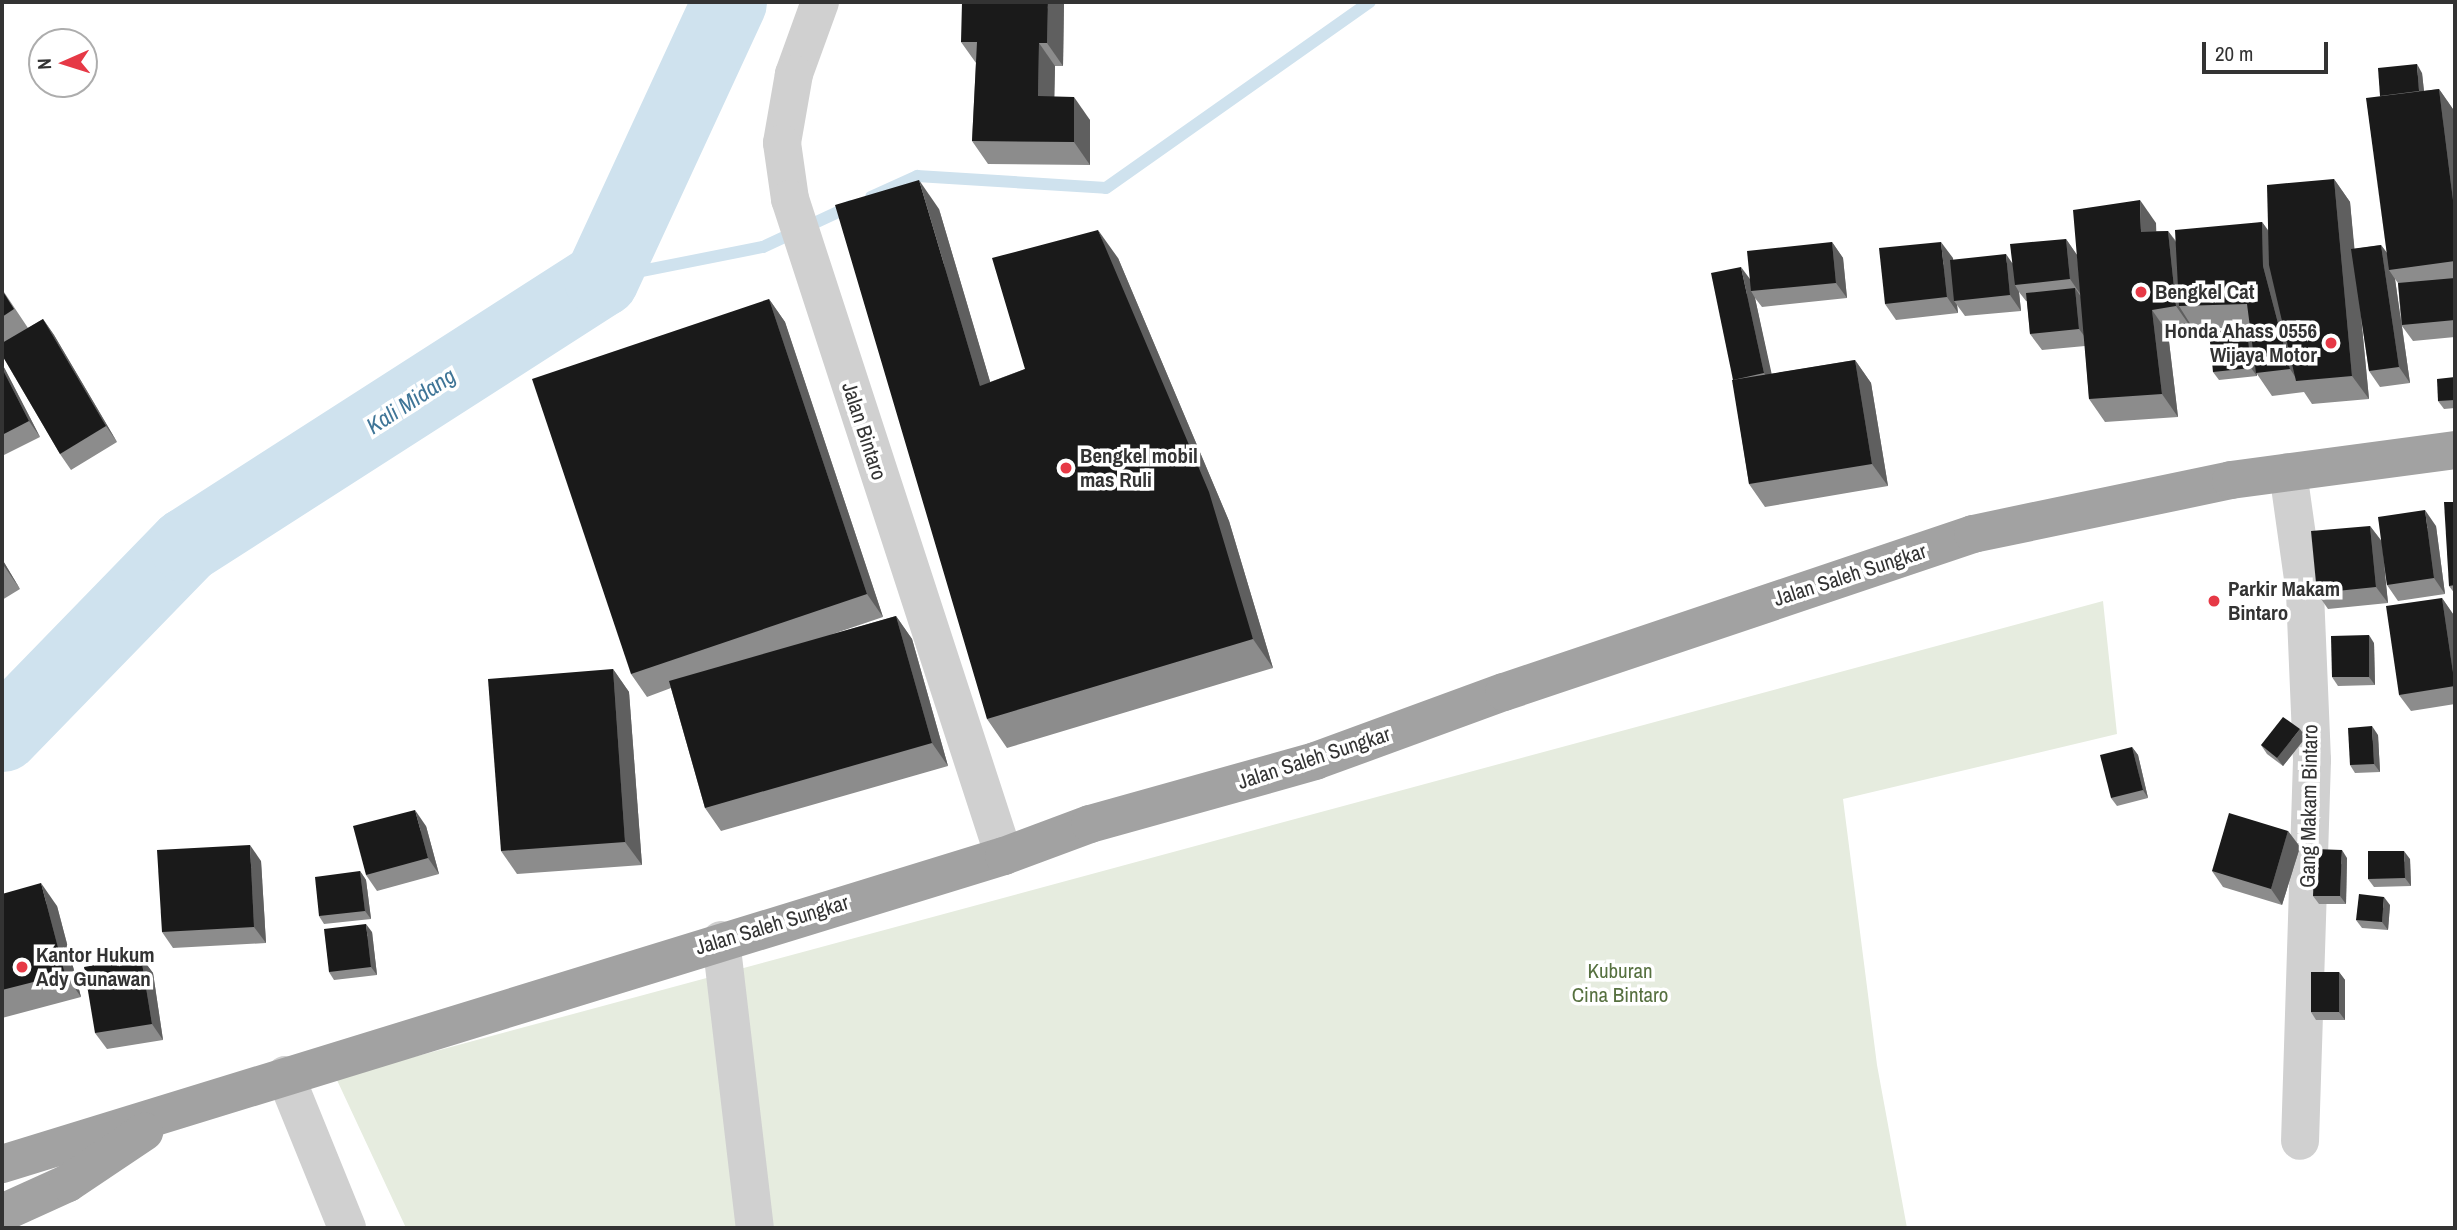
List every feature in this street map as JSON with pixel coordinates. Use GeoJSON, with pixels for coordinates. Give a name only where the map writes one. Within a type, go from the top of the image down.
{"type":"FeatureCollection","features":[{"type":"Feature","properties":{"kind":"highway","name":"Jalan Saleh Sungkar"},"geometry":{"type":"LineString","coordinates":[[2,1164],[721,940],[1004,856],[1090,824],[1315,761],[1504,692],[1973,534],[2288,472],[2455,450]]}},
{"type":"Feature","properties":{"kind":"highway","name":"Jalan Saleh Sungkar"},"geometry":{"type":"LineString","coordinates":[[2,1213],[68,1183],[180,1108]]}},
{"type":"Feature","properties":{"kind":"street","name":"Jalan Bintaro"},"geometry":{"type":"LineString","coordinates":[[820,2],[794,74],[782,143],[790,199],[1004,856]]}},
{"type":"Feature","properties":{"kind":"street","name":"Gang Makam Bintaro"},"geometry":{"type":"LineString","coordinates":[[2288,472],[2305,593],[2312,760],[2300,1141]]}},
{"type":"Feature","properties":{"kind":"street"},"geometry":{"type":"LineString","coordinates":[[721,940],[755,1228]]}},
{"type":"Feature","properties":{"kind":"street"},"geometry":{"type":"LineString","coordinates":[[285,1075],[347,1228]]}},
{"type":"Feature","properties":{"kind":"green space","name":"Kuburan Cina Bintaro"},"geometry":{"type":"Polygon","coordinates":[[[2103,601],[2117,734],[1843,799],[1877,1065],[1907,1228],[406,1228],[336,1078],[2103,601]]]}},
{"type":"Feature","properties":{"kind":"building"},"geometry":{"type":"Polygon","coordinates":[[[962,2],[1048,2],[1047,43],[1039,43],[1038,96],[1074,97],[1074,142],[972,141],[977,42],[961,42],[962,2]]]}},
{"type":"Feature","properties":{"kind":"building"},"geometry":{"type":"Polygon","coordinates":[[[2417,64],[2419,91],[2380,96],[2378,68],[2417,64]]]}},
{"type":"Feature","properties":{"kind":"building"},"geometry":{"type":"Polygon","coordinates":[[[2439,89],[2455,216],[2455,261],[2389,270],[2366,98],[2439,89]]]}},
{"type":"Feature","properties":{"kind":"building","name":"Honda Ahass 0556 Wijaya Motor"},"geometry":{"type":"Polygon","coordinates":[[[2334,179],[2352,376],[2296,381],[2269,265],[2267,185],[2334,179]]]}},
{"type":"Feature","properties":{"kind":"building","name":"Bengkel mobil mas Ruli"},"geometry":{"type":"Polygon","coordinates":[[[919,180],[980,386],[1025,369],[992,258],[1098,230],[1209,492],[1253,639],[987,719],[835,205],[919,180]]]}},
{"type":"Feature","properties":{"kind":"building","name":"Bengkel Cat"},"geometry":{"type":"Polygon","coordinates":[[[2140,200],[2141,232],[2168,231],[2176,306],[2152,310],[2162,394],[2089,399],[2073,210],[2140,200]]]}},
{"type":"Feature","properties":{"kind":"building"},"geometry":{"type":"Polygon","coordinates":[[[2262,222],[2263,266],[2290,369],[2256,373],[2247,304],[2179,306],[2175,230],[2262,222]]]}},
{"type":"Feature","properties":{"kind":"building"},"geometry":{"type":"Polygon","coordinates":[[[2066,239],[2070,279],[2015,285],[2010,244],[2066,239]]]}},
{"type":"Feature","properties":{"kind":"building"},"geometry":{"type":"Polygon","coordinates":[[[1832,242],[1836,283],[1751,291],[1747,251],[1832,242]]]}},
{"type":"Feature","properties":{"kind":"building"},"geometry":{"type":"Polygon","coordinates":[[[1941,242],[1947,297],[1885,304],[1879,248],[1941,242]]]}},
{"type":"Feature","properties":{"kind":"building"},"geometry":{"type":"Polygon","coordinates":[[[2381,245],[2399,367],[2369,371],[2351,249],[2381,245]]]}},
{"type":"Feature","properties":{"kind":"building"},"geometry":{"type":"Polygon","coordinates":[[[2006,254],[2010,295],[1954,301],[1950,260],[2006,254]]]}},
{"type":"Feature","properties":{"kind":"building"},"geometry":{"type":"Polygon","coordinates":[[[1741,267],[1764,373],[1733,380],[1711,273],[1741,267]]]}},
{"type":"Feature","properties":{"kind":"building"},"geometry":{"type":"Polygon","coordinates":[[[2455,278],[2455,320],[2402,325],[2398,283],[2455,278]]]}},
{"type":"Feature","properties":{"kind":"building"},"geometry":{"type":"Polygon","coordinates":[[[2075,288],[2079,329],[2030,334],[2026,293],[2075,288]]]}},
{"type":"Feature","properties":{"kind":"building"},"geometry":{"type":"Polygon","coordinates":[[[2,290],[14,309],[2,317],[2,290]]]}},
{"type":"Feature","properties":{"kind":"building"},"geometry":{"type":"Polygon","coordinates":[[[769,299],[867,594],[631,674],[532,379],[769,299]]]}},
{"type":"Feature","properties":{"kind":"building"},"geometry":{"type":"Polygon","coordinates":[[[43,319],[106,426],[60,454],[2,355],[2,343],[43,319]]]}},
{"type":"Feature","properties":{"kind":"building"},"geometry":{"type":"Polygon","coordinates":[[[2247,328],[2251,368],[2213,372],[2209,332],[2247,328]]]}},
{"type":"Feature","properties":{"kind":"building"},"geometry":{"type":"Polygon","coordinates":[[[1855,360],[1872,464],[1749,484],[1732,380],[1855,360]]]}},
{"type":"Feature","properties":{"kind":"building"},"geometry":{"type":"Polygon","coordinates":[[[2,368],[29,421],[2,435],[2,368]]]}},
{"type":"Feature","properties":{"kind":"building"},"geometry":{"type":"Polygon","coordinates":[[[2455,377],[2455,400],[2438,401],[2437,379],[2455,377]]]}},
{"type":"Feature","properties":{"kind":"building"},"geometry":{"type":"Polygon","coordinates":[[[2444,502],[2455,502],[2455,585],[2449,586],[2444,502]]]}},
{"type":"Feature","properties":{"kind":"building"},"geometry":{"type":"Polygon","coordinates":[[[2425,510],[2434,578],[2387,585],[2378,517],[2425,510]]]}},
{"type":"Feature","properties":{"kind":"building"},"geometry":{"type":"Polygon","coordinates":[[[2370,526],[2376,587],[2317,593],[2311,531],[2370,526]]]}},
{"type":"Feature","properties":{"kind":"building"},"geometry":{"type":"Polygon","coordinates":[[[2442,598],[2455,686],[2399,695],[2386,606],[2442,598]]]}},
{"type":"Feature","properties":{"kind":"building"},"geometry":{"type":"Polygon","coordinates":[[[896,616],[932,743],[705,808],[669,681],[896,616]]]}},
{"type":"Feature","properties":{"kind":"building"},"geometry":{"type":"Polygon","coordinates":[[[2369,635],[2369,677],[2332,677],[2331,636],[2369,635]]]}},
{"type":"Feature","properties":{"kind":"building"},"geometry":{"type":"Polygon","coordinates":[[[613,669],[625,842],[501,851],[488,679],[613,669]]]}},
{"type":"Feature","properties":{"kind":"building"},"geometry":{"type":"Polygon","coordinates":[[[2283,717],[2300,729],[2277,758],[2261,745],[2283,717]]]}},
{"type":"Feature","properties":{"kind":"building"},"geometry":{"type":"Polygon","coordinates":[[[2372,726],[2374,764],[2350,765],[2348,728],[2372,726]]]}},
{"type":"Feature","properties":{"kind":"building"},"geometry":{"type":"Polygon","coordinates":[[[2132,747],[2143,790],[2111,798],[2100,755],[2132,747]]]}},
{"type":"Feature","properties":{"kind":"building"},"geometry":{"type":"Polygon","coordinates":[[[415,810],[428,858],[366,875],[353,826],[415,810]]]}},
{"type":"Feature","properties":{"kind":"building"},"geometry":{"type":"Polygon","coordinates":[[[2229,813],[2288,831],[2271,889],[2212,871],[2229,813]]]}},
{"type":"Feature","properties":{"kind":"building"},"geometry":{"type":"Polygon","coordinates":[[[250,845],[254,927],[162,932],[157,850],[250,845]]]}},
{"type":"Feature","properties":{"kind":"building"},"geometry":{"type":"Polygon","coordinates":[[[2315,849],[2342,850],[2340,896],[2313,896],[2315,849]]]}},
{"type":"Feature","properties":{"kind":"building"},"geometry":{"type":"Polygon","coordinates":[[[2368,851],[2404,851],[2405,878],[2368,879],[2368,851]]]}},
{"type":"Feature","properties":{"kind":"building"},"geometry":{"type":"Polygon","coordinates":[[[360,871],[365,911],[319,916],[315,877],[360,871]]]}},
{"type":"Feature","properties":{"kind":"building"},"geometry":{"type":"Polygon","coordinates":[[[41,883],[65,974],[2,990],[2,894],[41,883]]]}},
{"type":"Feature","properties":{"kind":"building"},"geometry":{"type":"Polygon","coordinates":[[[2359,894],[2384,897],[2382,922],[2356,920],[2359,894]]]}},
{"type":"Feature","properties":{"kind":"building"},"geometry":{"type":"Polygon","coordinates":[[[366,924],[371,967],[329,972],[324,929],[366,924]]]}},
{"type":"Feature","properties":{"kind":"building"},"geometry":{"type":"Polygon","coordinates":[[[141,957],[152,1024],[95,1033],[84,967],[141,957]]]}},
{"type":"Feature","properties":{"kind":"building"},"geometry":{"type":"Polygon","coordinates":[[[2311,972],[2339,972],[2339,1012],[2311,1012],[2311,972]]]}},
{"type":"Feature","properties":{"kind":"waterway","name":"Kali Midang"},"geometry":{"type":"LineString","coordinates":[[2,734],[186,545],[601,279],[729,2]]}},
{"type":"Feature","properties":{"kind":"waterway"},"geometry":{"type":"LineString","coordinates":[[871,197],[917,176],[1106,188],[1370,2]]}},
{"type":"Feature","properties":{"kind":"waterway"},"geometry":{"type":"LineString","coordinates":[[601,279],[763,247],[851,206]]}},
{"type":"Feature","properties":{"kind":"place","name":"Bengkel Cat"},"geometry":{"type":"Point","coordinates":[2141,292]}},
{"type":"Feature","properties":{"kind":"place","name":"Honda Ahass 0556 Wijaya Motor"},"geometry":{"type":"Point","coordinates":[2331,343]}},
{"type":"Feature","properties":{"kind":"place","name":"Bengkel mobil mas Ruli"},"geometry":{"type":"Point","coordinates":[1066,468]}},
{"type":"Feature","properties":{"kind":"place","name":"Parkir Makam Bintaro"},"geometry":{"type":"Point","coordinates":[2214,601]}},
{"type":"Feature","properties":{"kind":"place","name":"Kantor Hukum Ady Gunawan"},"geometry":{"type":"Point","coordinates":[22,967]}}]}
